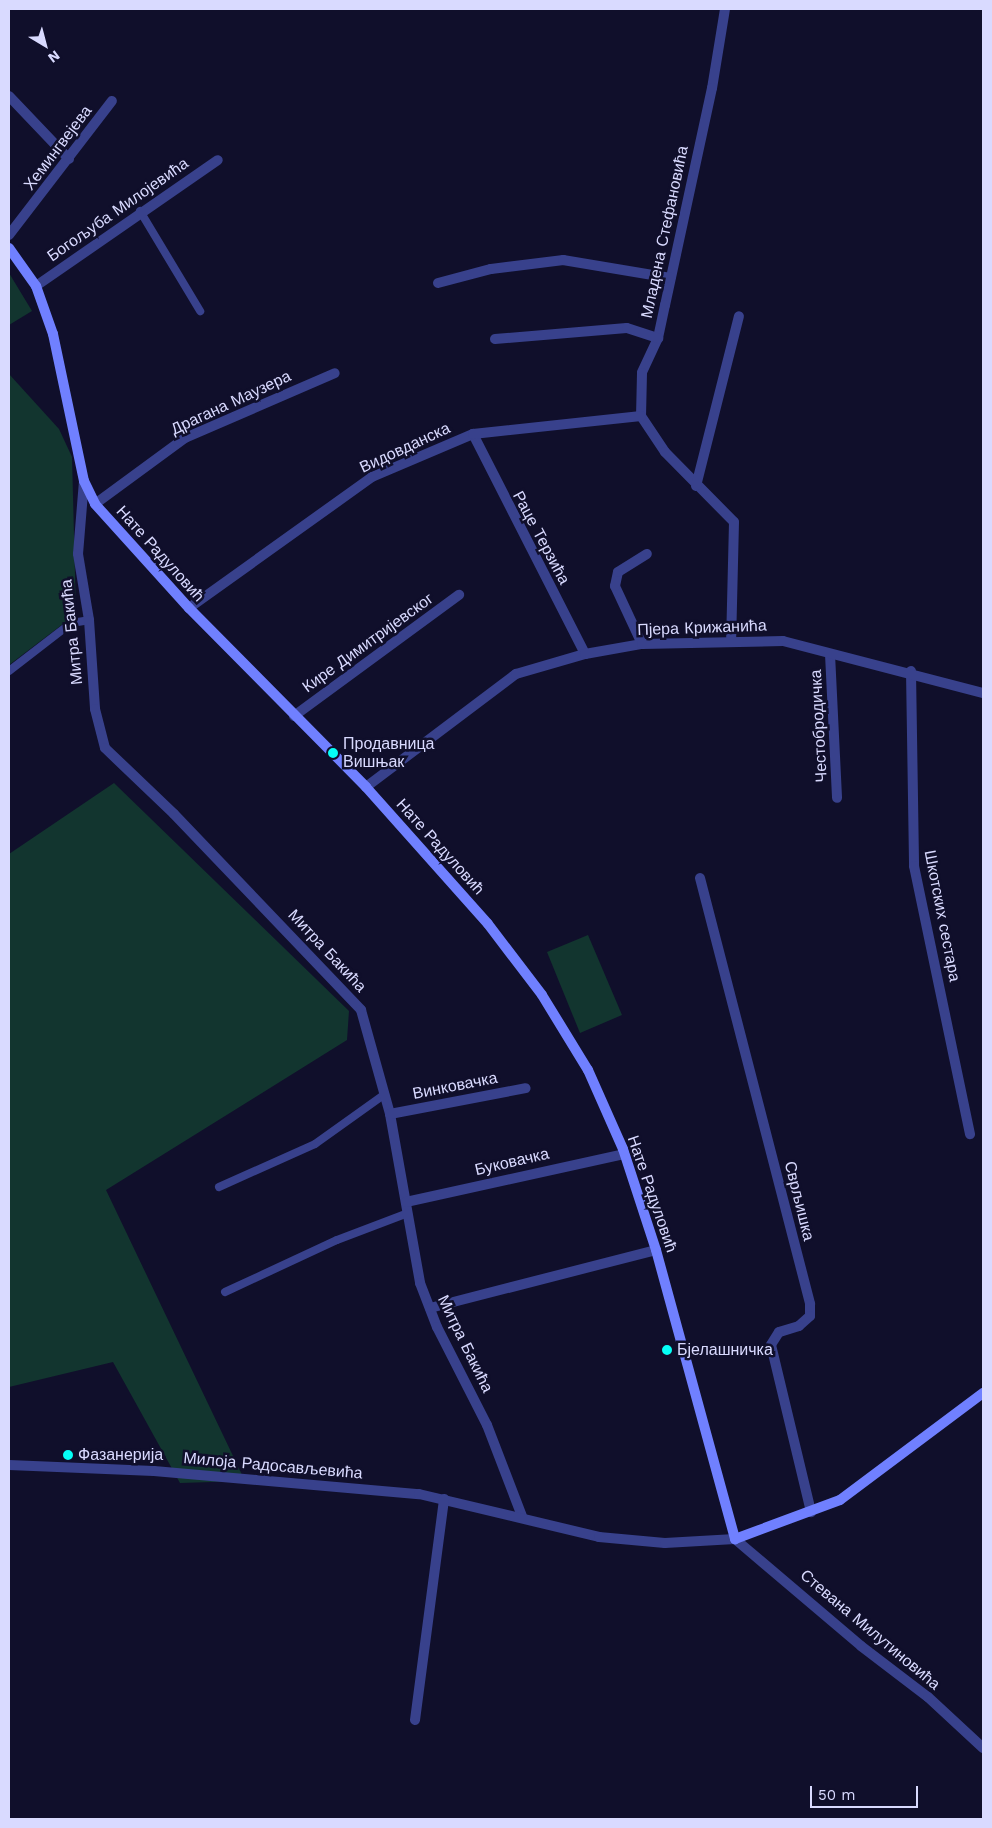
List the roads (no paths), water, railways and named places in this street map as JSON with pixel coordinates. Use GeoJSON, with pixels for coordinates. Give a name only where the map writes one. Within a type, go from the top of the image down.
{"type":"FeatureCollection","features":[{"type":"Feature","properties":{"kind":"street","name":"Младена Стефановића"},"geometry":{"type":"LineString","coordinates":[[641,416],[642,373],[658,338],[725,9]]}},
{"type":"Feature","properties":{"kind":"street"},"geometry":{"type":"LineString","coordinates":[[9,96],[69,159]]}},
{"type":"Feature","properties":{"kind":"street","name":"Хемингвејева"},"geometry":{"type":"LineString","coordinates":[[9,235],[112,101]]}},
{"type":"Feature","properties":{"kind":"street","name":"Богољуба Милојевића"},"geometry":{"type":"LineString","coordinates":[[36,286],[140,211],[218,160]]}},
{"type":"Feature","properties":{"kind":"street","name":"Нате Радуловић"},"geometry":{"type":"LineString","coordinates":[[9,248],[36,286],[53,334],[84,481],[95,504],[189,608],[366,787],[488,924],[542,995],[588,1070],[624,1154],[656,1250],[735,1539]]}},
{"type":"Feature","properties":{"kind":"street"},"geometry":{"type":"LineString","coordinates":[[438,283],[491,269],[563,260],[671,278]]}},
{"type":"Feature","properties":{"kind":"street"},"geometry":{"type":"LineString","coordinates":[[696,486],[739,316]]}},
{"type":"Feature","properties":{"kind":"street"},"geometry":{"type":"LineString","coordinates":[[495,339],[627,328],[658,338]]}},
{"type":"Feature","properties":{"kind":"street","name":"Драгана Маузера"},"geometry":{"type":"LineString","coordinates":[[95,504],[185,438],[335,373]]}},
{"type":"Feature","properties":{"kind":"street"},"geometry":{"type":"LineString","coordinates":[[641,416],[665,452],[696,486],[734,522],[731,641]]}},
{"type":"Feature","properties":{"kind":"street","name":"Видовданска"},"geometry":{"type":"LineString","coordinates":[[189,608],[372,477],[473,434],[641,416]]}},
{"type":"Feature","properties":{"kind":"street","name":"Раце Терзића"},"geometry":{"type":"LineString","coordinates":[[473,434],[585,654]]}},
{"type":"Feature","properties":{"kind":"street","name":"Митра Бакића"},"geometry":{"type":"LineString","coordinates":[[84,481],[78,554],[88,620],[89,661],[105,748],[174,814],[362,1010],[390,1114],[420,1284],[487,1425],[522,1516]]}},
{"type":"Feature","properties":{"kind":"street"},"geometry":{"type":"LineString","coordinates":[[642,644],[614,586],[618,572],[647,554]]}},
{"type":"Feature","properties":{"kind":"street","name":"Кире Димитријевског"},"geometry":{"type":"LineString","coordinates":[[294,716],[459,595]]}},
{"type":"Feature","properties":{"kind":"street","name":"Пјера Крижанића"},"geometry":{"type":"LineString","coordinates":[[366,787],[516,674],[585,654],[642,644],[782,640],[830,654],[911,671],[983,693]]}},
{"type":"Feature","properties":{"kind":"street","name":"Честобродичка"},"geometry":{"type":"LineString","coordinates":[[830,654],[837,798]]}},
{"type":"Feature","properties":{"kind":"street","name":"Шкотских сестара"},"geometry":{"type":"LineString","coordinates":[[911,671],[914,866],[970,1134]]}},
{"type":"Feature","properties":{"kind":"street","name":"Сврљишка"},"geometry":{"type":"LineString","coordinates":[[700,878],[810,1304],[810,1316],[800,1326],[778,1332],[771,1345],[812,1512]]}},
{"type":"Feature","properties":{"kind":"street","name":"Винковачка"},"geometry":{"type":"LineString","coordinates":[[390,1114],[526,1088]]}},
{"type":"Feature","properties":{"kind":"street","name":"Буковачка"},"geometry":{"type":"LineString","coordinates":[[406,1202],[624,1154]]}},
{"type":"Feature","properties":{"kind":"street"},"geometry":{"type":"LineString","coordinates":[[430,1308],[656,1250]]}},
{"type":"Feature","properties":{"kind":"street","name":"Милоја Радосављевића"},"geometry":{"type":"LineString","coordinates":[[9,1465],[154,1471],[444,1499],[522,1516],[599,1538],[666,1543],[735,1539],[812,1512],[871,1479],[983,1393]]}},
{"type":"Feature","properties":{"kind":"street"},"geometry":{"type":"LineString","coordinates":[[415,1720],[444,1499]]}},
{"type":"Feature","properties":{"kind":"street","name":"Стевана Милутиновића"},"geometry":{"type":"LineString","coordinates":[[735,1539],[861,1646],[928,1697],[983,1748]]}},
{"type":"Feature","properties":{"kind":"lane"},"geometry":{"type":"LineString","coordinates":[[140,211],[200,311]]}},
{"type":"Feature","properties":{"kind":"lane"},"geometry":{"type":"LineString","coordinates":[[9,671],[71,624],[88,620]]}},
{"type":"Feature","properties":{"kind":"lane"},"geometry":{"type":"LineString","coordinates":[[219,1187],[315,1144],[385,1094]]}},
{"type":"Feature","properties":{"kind":"lane"},"geometry":{"type":"LineString","coordinates":[[225,1292],[337,1240],[408,1213]]}},
{"type":"Feature","properties":{"kind":"place","name":"Продавница Вишњак"},"geometry":{"type":"Point","coordinates":[333,753]}},
{"type":"Feature","properties":{"kind":"place","name":"Бјелашничка"},"geometry":{"type":"Point","coordinates":[667,1350]}},
{"type":"Feature","properties":{"kind":"place","name":"Фазанерија"},"geometry":{"type":"Point","coordinates":[68,1455]}}]}
